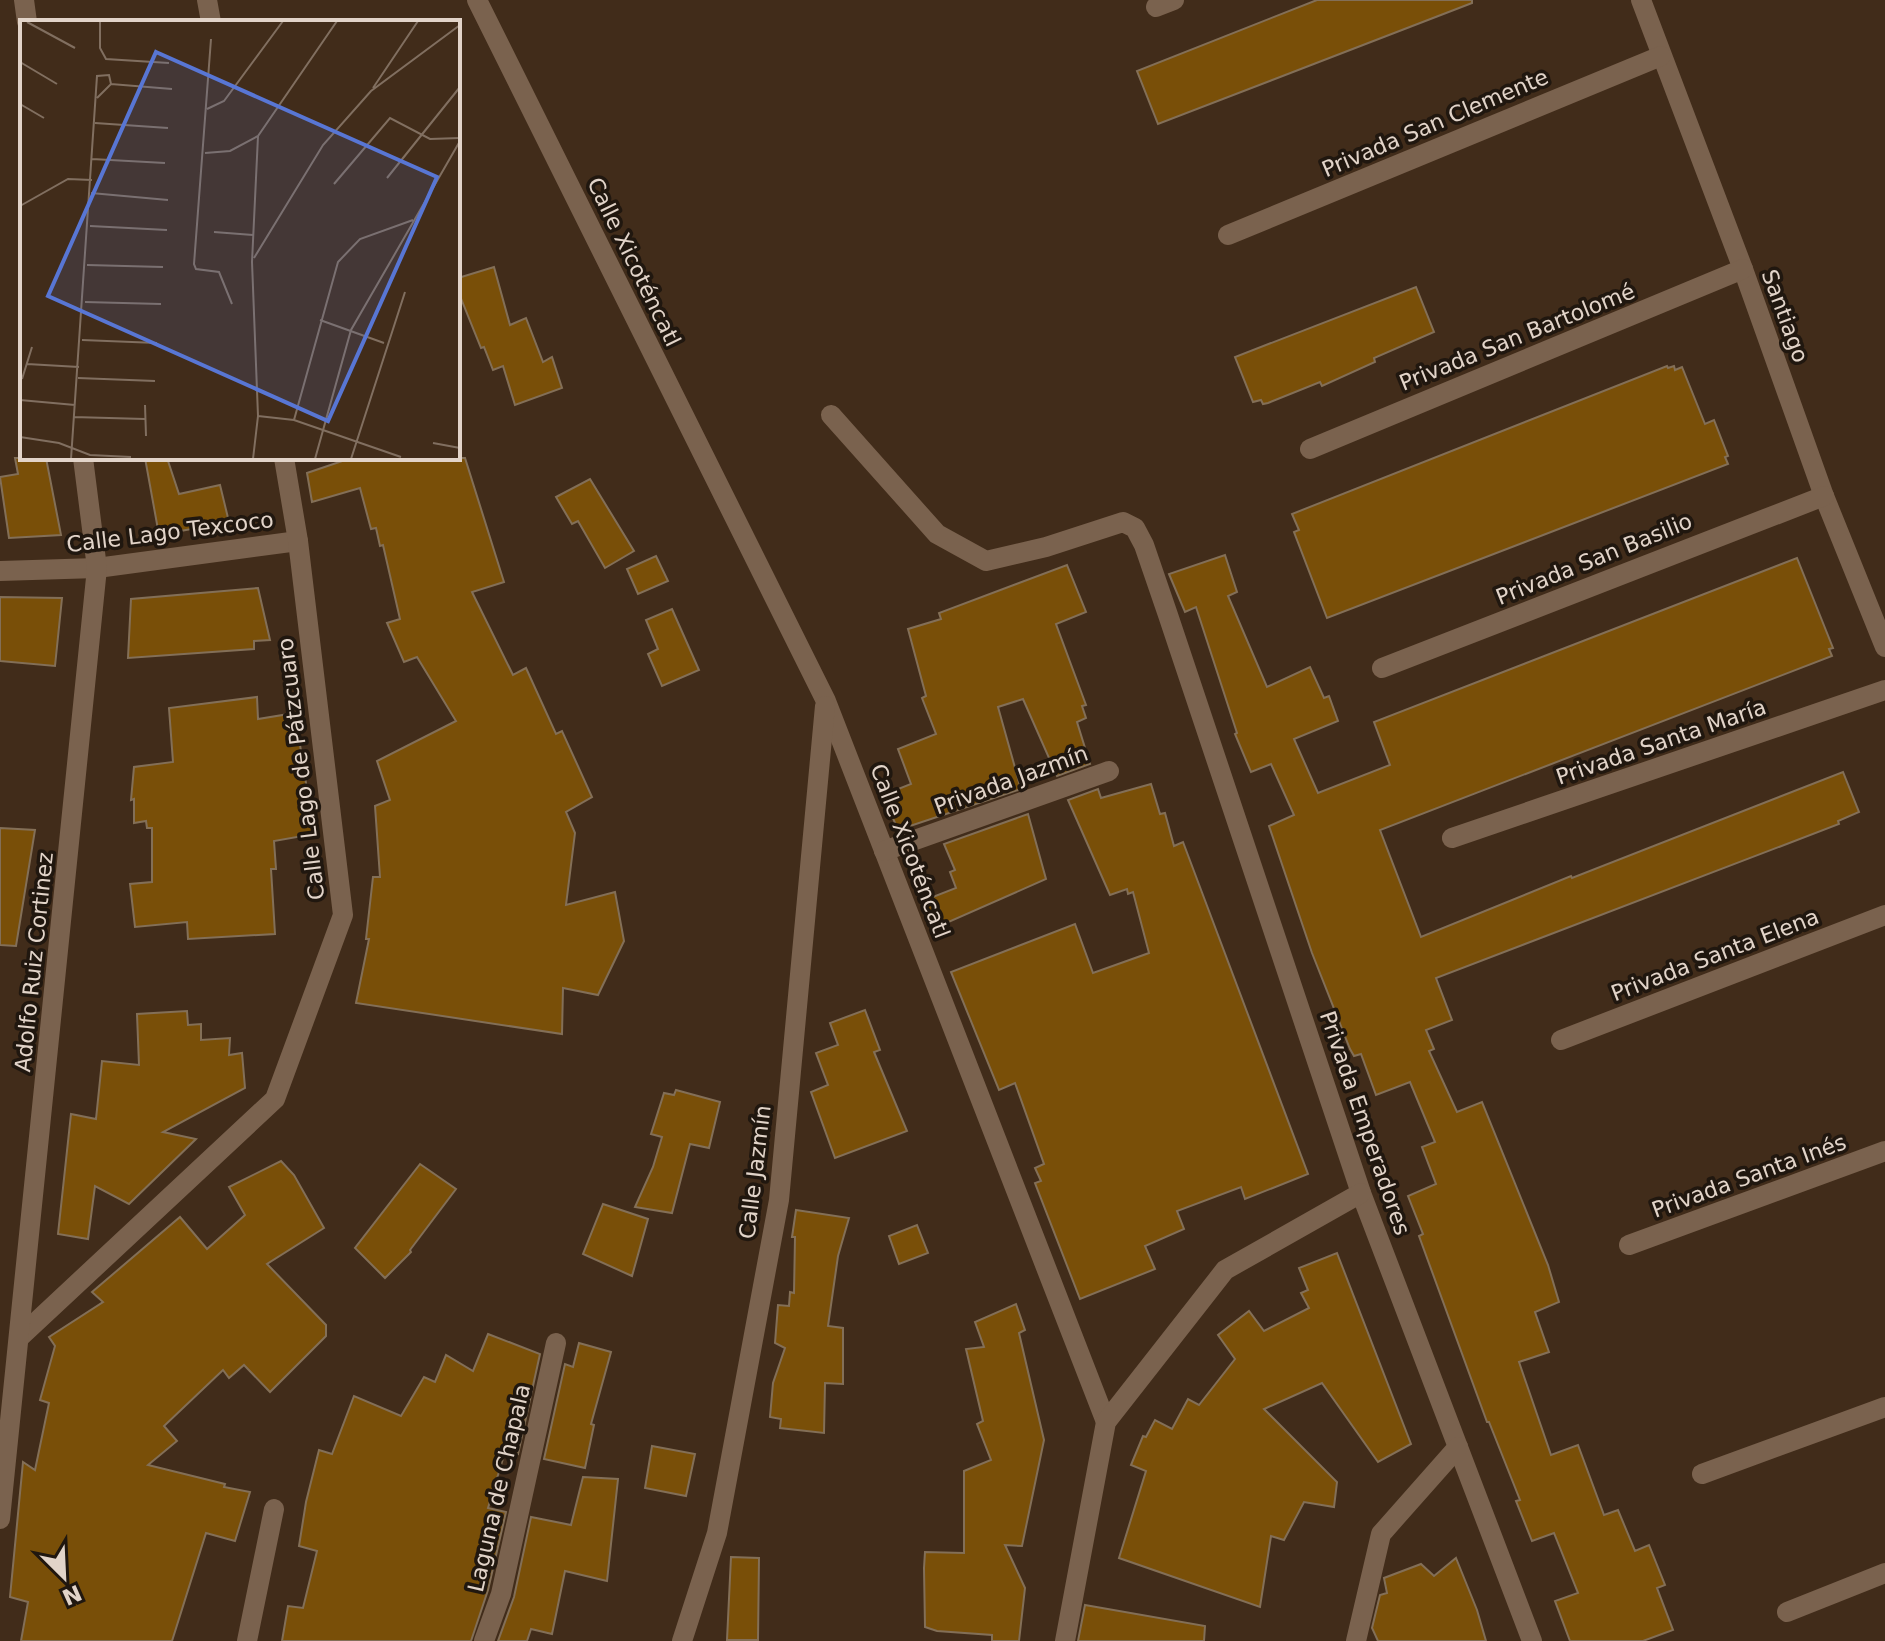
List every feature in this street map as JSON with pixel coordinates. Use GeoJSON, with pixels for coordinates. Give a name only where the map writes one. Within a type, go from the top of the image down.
{"type":"FeatureCollection","features":[{"type":"Feature","properties":{"kind":"street"},"geometry":{"type":"LineString","coordinates":[[24,0],[27,20]]}},
{"type":"Feature","properties":{"kind":"street"},"geometry":{"type":"LineString","coordinates":[[207,0],[211,20]]}},
{"type":"Feature","properties":{"kind":"street","name":"Calle Xicoténcatl"},"geometry":{"type":"LineString","coordinates":[[477,0],[826,701],[1106,1422]]}},
{"type":"Feature","properties":{"kind":"street","name":"Santiago"},"geometry":{"type":"LineString","coordinates":[[1641,0],[1743,269],[1824,496],[1885,647]]}},
{"type":"Feature","properties":{"kind":"street","name":"Privada San Clemente"},"geometry":{"type":"LineString","coordinates":[[1228,235],[1661,56]]}},
{"type":"Feature","properties":{"kind":"street","name":"Privada San Bartolomé"},"geometry":{"type":"LineString","coordinates":[[1310,449],[1743,269]]}},
{"type":"Feature","properties":{"kind":"street","name":"Privada Emperadores"},"geometry":{"type":"LineString","coordinates":[[831,415],[937,534],[986,561],[1046,547],[1123,522],[1135,528],[1168,615],[1361,1193],[1532,1641]]}},
{"type":"Feature","properties":{"kind":"street","name":"Adolfo Ruiz Cortinez"},"geometry":{"type":"LineString","coordinates":[[0,1519],[97,568],[83,460]]}},
{"type":"Feature","properties":{"kind":"street","name":"Calle Lago de Pátzcuaro"},"geometry":{"type":"LineString","coordinates":[[20,1337],[275,1099],[343,915],[298,541],[284,460]]}},
{"type":"Feature","properties":{"kind":"street","name":"Privada San Basilio"},"geometry":{"type":"LineString","coordinates":[[1382,668],[1824,496]]}},
{"type":"Feature","properties":{"kind":"street","name":"Calle Lago Texcoco"},"geometry":{"type":"LineString","coordinates":[[0,571],[97,568],[298,541]]}},
{"type":"Feature","properties":{"kind":"street","name":"Privada Santa María"},"geometry":{"type":"LineString","coordinates":[[1452,838],[1885,690]]}},
{"type":"Feature","properties":{"kind":"street","name":"Calle Jazmín"},"geometry":{"type":"LineString","coordinates":[[682,1641],[717,1533],[779,1200],[826,701]]}},
{"type":"Feature","properties":{"kind":"street","name":"Privada Jazmín"},"geometry":{"type":"LineString","coordinates":[[884,851],[1109,771]]}},
{"type":"Feature","properties":{"kind":"street","name":"Privada Santa Elena"},"geometry":{"type":"LineString","coordinates":[[1561,1040],[1885,915]]}},
{"type":"Feature","properties":{"kind":"street","name":"Privada Santa Inés"},"geometry":{"type":"LineString","coordinates":[[1629,1245],[1885,1151]]}},
{"type":"Feature","properties":{"kind":"street"},"geometry":{"type":"LineString","coordinates":[[1065,1641],[1106,1422],[1225,1270],[1361,1193]]}},
{"type":"Feature","properties":{"kind":"street","name":"Laguna de Chapala"},"geometry":{"type":"LineString","coordinates":[[484,1641],[501,1594],[556,1343]]}},
{"type":"Feature","properties":{"kind":"street"},"geometry":{"type":"LineString","coordinates":[[1702,1474],[1885,1407]]}},
{"type":"Feature","properties":{"kind":"street"},"geometry":{"type":"LineString","coordinates":[[1356,1641],[1381,1534],[1458,1447]]}},
{"type":"Feature","properties":{"kind":"street"},"geometry":{"type":"LineString","coordinates":[[247,1641],[274,1509]]}},
{"type":"Feature","properties":{"kind":"street"},"geometry":{"type":"LineString","coordinates":[[1787,1612],[1885,1573]]}},
{"type":"Feature","properties":{"kind":"building"},"geometry":{"type":"Polygon","coordinates":[[[1317,0],[1472,0],[1472,3],[1158,124],[1137,71],[1317,0]]]}},
{"type":"Feature","properties":{"kind":"building"},"geometry":{"type":"Polygon","coordinates":[[[494,267],[510,325],[526,318],[543,362],[552,357],[562,388],[515,405],[503,366],[493,370],[484,347],[481,348],[460,296],[460,277],[494,267]]]}},
{"type":"Feature","properties":{"kind":"building"},"geometry":{"type":"Polygon","coordinates":[[[1416,287],[1434,332],[1374,358],[1375,362],[1322,386],[1320,382],[1268,403],[1263,404],[1261,400],[1253,402],[1235,357],[1416,287]]]}},
{"type":"Feature","properties":{"kind":"building"},"geometry":{"type":"Polygon","coordinates":[[[1667,366],[1674,366],[1675,370],[1682,367],[1705,424],[1714,420],[1728,456],[1725,457],[1728,464],[1327,618],[1294,532],[1299,530],[1292,514],[1667,366]]]}},
{"type":"Feature","properties":{"kind":"building"},"geometry":{"type":"Polygon","coordinates":[[[15,458],[46,460],[61,535],[9,538],[0,477],[18,474],[15,458]]]}},
{"type":"Feature","properties":{"kind":"building"},"geometry":{"type":"Polygon","coordinates":[[[465,458],[504,582],[472,592],[513,675],[526,668],[556,734],[562,731],[592,797],[566,812],[575,833],[566,905],[615,892],[624,941],[598,995],[563,988],[562,1034],[356,1003],[369,939],[366,939],[373,877],[380,877],[375,806],[390,800],[377,761],[456,721],[417,657],[404,662],[387,623],[400,619],[383,545],[380,546],[376,528],[371,529],[360,488],[312,502],[307,473],[345,460],[465,458]]]}},
{"type":"Feature","properties":{"kind":"building"},"geometry":{"type":"Polygon","coordinates":[[[145,460],[168,460],[179,494],[220,485],[229,522],[159,535],[145,460]]]}},
{"type":"Feature","properties":{"kind":"building"},"geometry":{"type":"Polygon","coordinates":[[[590,479],[634,551],[605,568],[578,521],[572,524],[556,497],[590,479]]]}},
{"type":"Feature","properties":{"kind":"building"},"geometry":{"type":"Polygon","coordinates":[[[1225,555],[1237,592],[1228,596],[1267,687],[1310,667],[1324,698],[1329,696],[1338,721],[1294,739],[1318,793],[1390,765],[1374,722],[1797,558],[1833,648],[1829,649],[1832,656],[1380,830],[1421,937],[1843,772],[1859,812],[1838,821],[1839,824],[1436,978],[1452,1020],[1426,1030],[1434,1049],[1429,1051],[1457,1112],[1482,1102],[1548,1265],[1559,1302],[1535,1312],[1549,1352],[1519,1362],[1551,1455],[1578,1445],[1604,1515],[1618,1510],[1635,1551],[1649,1545],[1665,1585],[1657,1588],[1673,1630],[1643,1641],[1570,1641],[1555,1601],[1578,1593],[1554,1533],[1532,1541],[1516,1501],[1520,1500],[1487,1422],[1419,1236],[1423,1234],[1408,1196],[1436,1184],[1422,1147],[1435,1142],[1410,1082],[1376,1095],[1361,1054],[1354,1056],[1350,1049],[1312,953],[1269,826],[1294,815],[1271,764],[1251,772],[1235,734],[1196,607],[1185,612],[1169,574],[1225,555]]]}},
{"type":"Feature","properties":{"kind":"building"},"geometry":{"type":"Polygon","coordinates":[[[656,556],[668,581],[638,594],[627,569],[656,556]]]}},
{"type":"Feature","properties":{"kind":"building"},"geometry":{"type":"Polygon","coordinates":[[[1067,565],[1086,612],[1056,624],[1086,705],[1082,706],[1086,718],[1077,722],[1090,764],[1057,776],[1023,699],[998,707],[1021,789],[898,830],[883,795],[911,784],[898,749],[936,734],[922,698],[926,696],[908,629],[941,619],[939,613],[1067,565]]]}},
{"type":"Feature","properties":{"kind":"building"},"geometry":{"type":"Polygon","coordinates":[[[258,588],[270,640],[254,641],[254,649],[128,658],[131,599],[258,588]]]}},
{"type":"Feature","properties":{"kind":"building"},"geometry":{"type":"Polygon","coordinates":[[[0,597],[62,598],[55,666],[0,661],[0,597]]]}},
{"type":"Feature","properties":{"kind":"building"},"geometry":{"type":"Polygon","coordinates":[[[672,609],[699,670],[662,686],[648,654],[658,649],[646,620],[672,609]]]}},
{"type":"Feature","properties":{"kind":"building"},"geometry":{"type":"Polygon","coordinates":[[[257,697],[258,719],[295,713],[314,834],[274,841],[276,869],[271,869],[275,934],[188,939],[187,922],[135,927],[130,884],[152,882],[152,828],[147,828],[146,821],[134,823],[134,799],[131,800],[134,767],[173,762],[169,708],[257,697]]]}},
{"type":"Feature","properties":{"kind":"building"},"geometry":{"type":"Polygon","coordinates":[[[1151,784],[1160,814],[1165,813],[1174,846],[1183,842],[1308,1174],[1245,1199],[1241,1187],[1177,1211],[1184,1229],[1145,1246],[1155,1269],[1080,1299],[1035,1183],[1041,1181],[1035,1168],[1044,1164],[1015,1083],[999,1090],[951,972],[1075,924],[1093,973],[1149,953],[1133,892],[1128,894],[1127,889],[1110,895],[1068,800],[1098,789],[1101,798],[1151,784]]]}},
{"type":"Feature","properties":{"kind":"building"},"geometry":{"type":"Polygon","coordinates":[[[1028,814],[1046,879],[935,928],[925,900],[956,888],[950,872],[955,870],[944,844],[1028,814]]]}},
{"type":"Feature","properties":{"kind":"building"},"geometry":{"type":"Polygon","coordinates":[[[0,828],[35,830],[16,946],[0,945],[0,828]]]}},
{"type":"Feature","properties":{"kind":"building"},"geometry":{"type":"Polygon","coordinates":[[[865,1010],[880,1050],[874,1052],[907,1131],[835,1158],[811,1092],[828,1085],[816,1053],[838,1045],[830,1023],[865,1010]]]}},
{"type":"Feature","properties":{"kind":"building"},"geometry":{"type":"Polygon","coordinates":[[[187,1011],[188,1025],[201,1024],[201,1040],[230,1038],[229,1055],[242,1053],[245,1088],[163,1132],[196,1139],[129,1204],[95,1186],[88,1239],[58,1234],[71,1114],[96,1119],[102,1061],[139,1065],[137,1014],[187,1011]]]}},
{"type":"Feature","properties":{"kind":"building"},"geometry":{"type":"Polygon","coordinates":[[[676,1090],[720,1102],[709,1148],[690,1144],[672,1213],[635,1207],[662,1137],[651,1134],[664,1093],[674,1095],[676,1090]]]}},
{"type":"Feature","properties":{"kind":"building"},"geometry":{"type":"Polygon","coordinates":[[[281,1161],[294,1175],[324,1228],[267,1264],[326,1325],[326,1336],[270,1392],[244,1365],[229,1378],[223,1370],[164,1426],[177,1441],[148,1465],[250,1492],[235,1541],[206,1533],[172,1641],[21,1641],[28,1602],[10,1597],[23,1462],[35,1470],[49,1403],[40,1400],[55,1346],[49,1337],[103,1302],[92,1292],[180,1217],[207,1249],[245,1215],[229,1187],[281,1161]]]}},
{"type":"Feature","properties":{"kind":"building"},"geometry":{"type":"Polygon","coordinates":[[[420,1164],[456,1189],[411,1252],[385,1278],[355,1248],[420,1164]]]}},
{"type":"Feature","properties":{"kind":"building"},"geometry":{"type":"Polygon","coordinates":[[[603,1204],[648,1219],[632,1276],[583,1254],[603,1204]]]}},
{"type":"Feature","properties":{"kind":"building"},"geometry":{"type":"Polygon","coordinates":[[[796,1210],[849,1218],[838,1256],[828,1326],[843,1328],[843,1384],[825,1383],[824,1433],[780,1428],[781,1419],[770,1417],[773,1383],[785,1348],[775,1343],[778,1305],[789,1306],[790,1292],[794,1293],[795,1237],[792,1237],[796,1210]]]}},
{"type":"Feature","properties":{"kind":"building"},"geometry":{"type":"Polygon","coordinates":[[[917,1225],[928,1253],[899,1264],[889,1236],[917,1225]]]}},
{"type":"Feature","properties":{"kind":"building"},"geometry":{"type":"Polygon","coordinates":[[[1337,1253],[1411,1444],[1378,1462],[1322,1383],[1264,1409],[1337,1482],[1334,1507],[1304,1502],[1284,1540],[1271,1536],[1260,1607],[1119,1558],[1146,1471],[1131,1465],[1143,1436],[1146,1437],[1155,1420],[1172,1429],[1188,1399],[1199,1405],[1235,1359],[1218,1335],[1249,1311],[1264,1331],[1309,1308],[1301,1293],[1308,1290],[1299,1268],[1337,1253]]]}},
{"type":"Feature","properties":{"kind":"building"},"geometry":{"type":"Polygon","coordinates":[[[1016,1304],[1025,1330],[1019,1333],[1044,1440],[1022,1546],[1005,1545],[1025,1588],[1019,1641],[992,1641],[992,1635],[937,1631],[925,1627],[925,1552],[964,1553],[964,1471],[991,1460],[977,1424],[983,1421],[966,1349],[984,1347],[975,1322],[1016,1304]]]}},
{"type":"Feature","properties":{"kind":"building"},"geometry":{"type":"Polygon","coordinates":[[[488,1334],[540,1354],[518,1454],[505,1452],[488,1508],[506,1512],[488,1590],[471,1641],[282,1641],[288,1606],[303,1608],[317,1551],[299,1546],[319,1450],[332,1454],[354,1396],[401,1416],[424,1377],[435,1382],[446,1355],[473,1371],[488,1334]]]}},
{"type":"Feature","properties":{"kind":"building"},"geometry":{"type":"Polygon","coordinates":[[[579,1343],[611,1352],[591,1424],[594,1425],[585,1468],[544,1459],[565,1364],[573,1367],[579,1343]]]}},
{"type":"Feature","properties":{"kind":"building"},"geometry":{"type":"Polygon","coordinates":[[[652,1446],[695,1454],[686,1496],[645,1488],[652,1446]]]}},
{"type":"Feature","properties":{"kind":"building"},"geometry":{"type":"Polygon","coordinates":[[[583,1477],[618,1479],[607,1581],[565,1571],[552,1634],[531,1629],[527,1641],[498,1641],[514,1597],[531,1517],[571,1525],[583,1477]]]}},
{"type":"Feature","properties":{"kind":"building"},"geometry":{"type":"Polygon","coordinates":[[[731,1557],[759,1558],[758,1640],[727,1640],[731,1557]]]}},
{"type":"Feature","properties":{"kind":"building"},"geometry":{"type":"Polygon","coordinates":[[[1456,1558],[1486,1641],[1378,1641],[1372,1628],[1380,1595],[1387,1593],[1384,1578],[1421,1564],[1434,1576],[1456,1558]]]}},
{"type":"Feature","properties":{"kind":"building"},"geometry":{"type":"Polygon","coordinates":[[[1085,1605],[1205,1626],[1204,1641],[1078,1641],[1085,1605]]]}}]}
